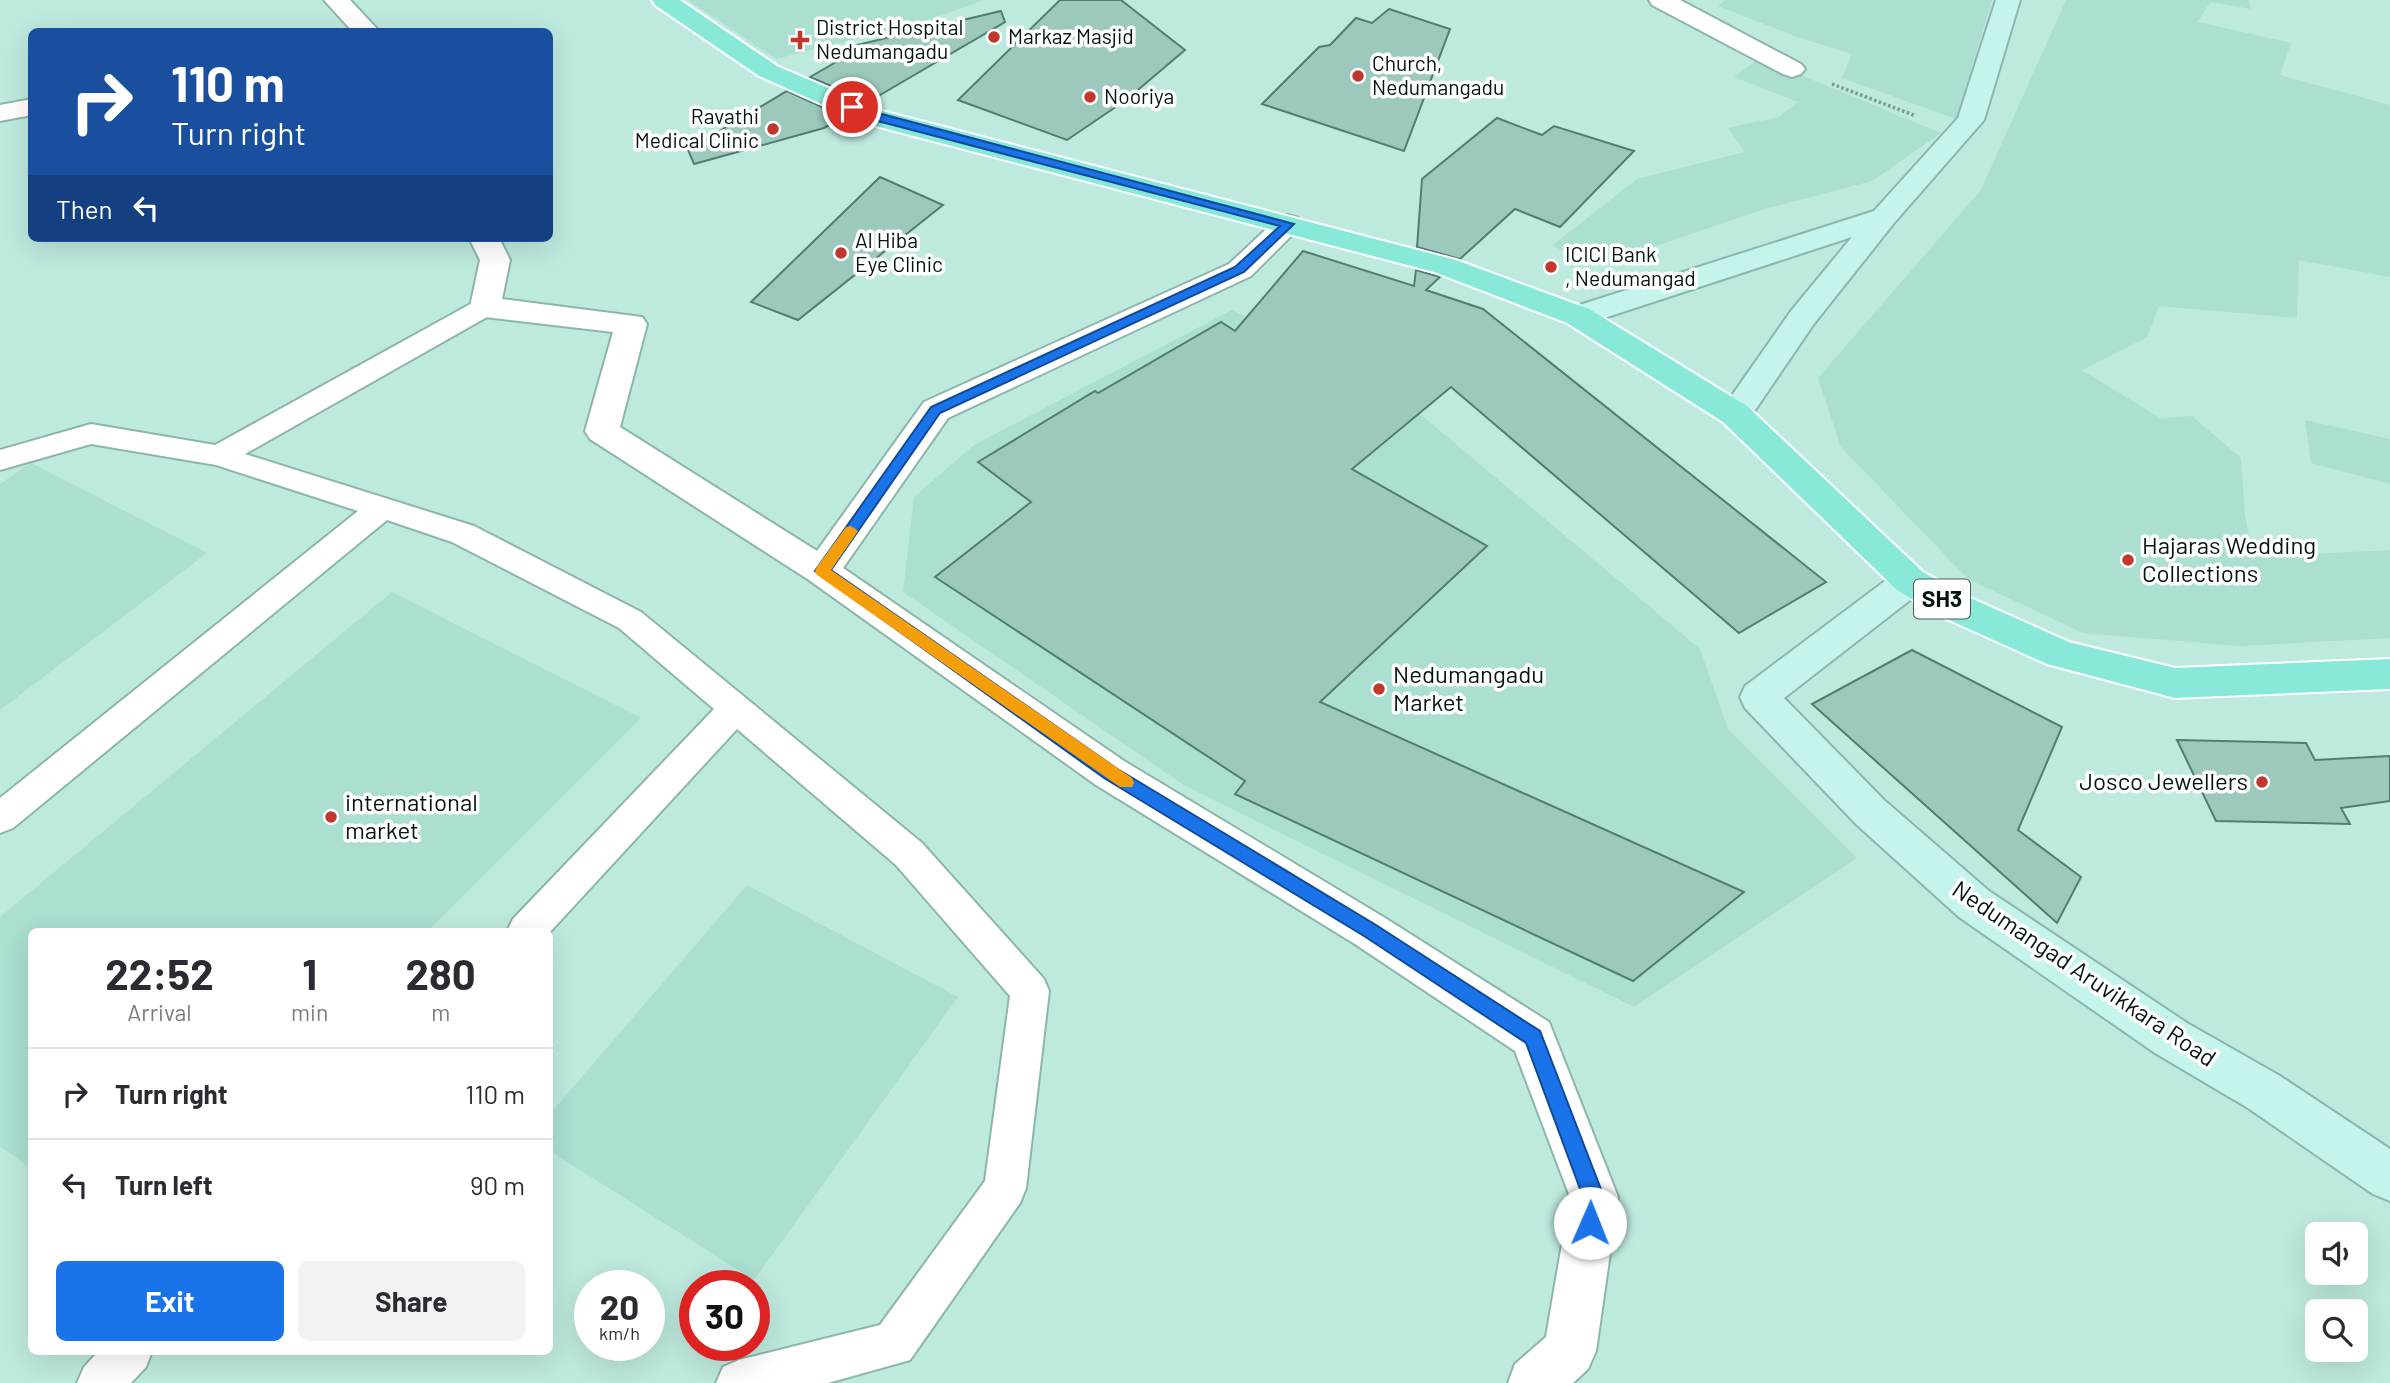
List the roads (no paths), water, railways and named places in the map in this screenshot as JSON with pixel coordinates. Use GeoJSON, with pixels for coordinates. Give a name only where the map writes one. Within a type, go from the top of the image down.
{"type":"FeatureCollection","features":[{"type":"Feature","properties":{"kind":"main road","name":"SH3"},"geometry":{"type":"LineString","coordinates":[[664,0],[768,71],[873,117],[1445,266],[1578,316],[1735,414],[1910,581],[1953,606],[2060,654],[2175,683],[2390,674]]}},
{"type":"Feature","properties":{"kind":"main road"},"geometry":{"type":"LineString","coordinates":[[1735,414],[1802,318],[1884,217],[1971,120],[2008,0]]}},
{"type":"Feature","properties":{"kind":"main road"},"geometry":{"type":"LineString","coordinates":[[1578,316],[1884,217]]}},
{"type":"Feature","properties":{"kind":"main road","name":"Nedumangad Aruvikkara Road"},"geometry":{"type":"LineString","coordinates":[[1910,581],[1759,697],[1870,812],[1974,904],[2171,1038],[2264,1092],[2390,1177]]}},
{"type":"Feature","properties":{"kind":"street"},"geometry":{"type":"LineString","coordinates":[[336,0],[364,28]]}},
{"type":"Feature","properties":{"kind":"street"},"geometry":{"type":"LineString","coordinates":[[1661,0],[1792,69]]}},
{"type":"Feature","properties":{"kind":"street"},"geometry":{"type":"LineString","coordinates":[[0,113],[28,108]]}},
{"type":"Feature","properties":{"kind":"street"},"geometry":{"type":"LineString","coordinates":[[822,571],[936,410],[1240,270],[1288,224]]}},
{"type":"Feature","properties":{"kind":"street"},"geometry":{"type":"LineString","coordinates":[[486,242],[495,260],[485,307],[631,324],[602,431],[822,571],[1110,773],[1370,931],[1533,1037],[1594,1197],[1570,1351],[1534,1383]]}},
{"type":"Feature","properties":{"kind":"lane"},"geometry":{"type":"LineString","coordinates":[[219,456],[485,307]]}},
{"type":"Feature","properties":{"kind":"lane"},"geometry":{"type":"LineString","coordinates":[[0,460],[91,434],[219,456],[463,534],[630,620],[909,854],[1030,991],[1005,1188],[894,1344],[739,1383]]}},
{"type":"Feature","properties":{"kind":"lane"},"geometry":{"type":"LineString","coordinates":[[0,818],[382,509]]}},
{"type":"Feature","properties":{"kind":"lane"},"geometry":{"type":"LineString","coordinates":[[529,928],[735,709]]}},
{"type":"Feature","properties":{"kind":"lane"},"geometry":{"type":"LineString","coordinates":[[100,1383],[126,1355]]}},
{"type":"Feature","properties":{"kind":"place","name":"Markaz Masjid"},"geometry":{"type":"Point","coordinates":[994,37]}},
{"type":"Feature","properties":{"kind":"place","name":"District Hospital Nedumangadu"},"geometry":{"type":"Point","coordinates":[800,40]}},
{"type":"Feature","properties":{"kind":"place","name":"Church, Nedumangadu"},"geometry":{"type":"Point","coordinates":[1358,76]}},
{"type":"Feature","properties":{"kind":"place","name":"Nooriya"},"geometry":{"type":"Point","coordinates":[1090,97]}},
{"type":"Feature","properties":{"kind":"place","name":"Ravathi Medical Clinic"},"geometry":{"type":"Point","coordinates":[773,129]}},
{"type":"Feature","properties":{"kind":"place","name":"Al Hiba Eye Clinic"},"geometry":{"type":"Point","coordinates":[841,253]}},
{"type":"Feature","properties":{"kind":"place","name":"ICICI Bank , Nedumangad"},"geometry":{"type":"Point","coordinates":[1551,267]}},
{"type":"Feature","properties":{"kind":"place","name":"Hajaras Wedding Collections"},"geometry":{"type":"Point","coordinates":[2128,560]}},
{"type":"Feature","properties":{"kind":"place","name":"Nedumangadu Market"},"geometry":{"type":"Point","coordinates":[1379,689]}},
{"type":"Feature","properties":{"kind":"place","name":"Josco Jewellers"},"geometry":{"type":"Point","coordinates":[2262,782]}},
{"type":"Feature","properties":{"kind":"place","name":"international market"},"geometry":{"type":"Point","coordinates":[331,817]}}]}
